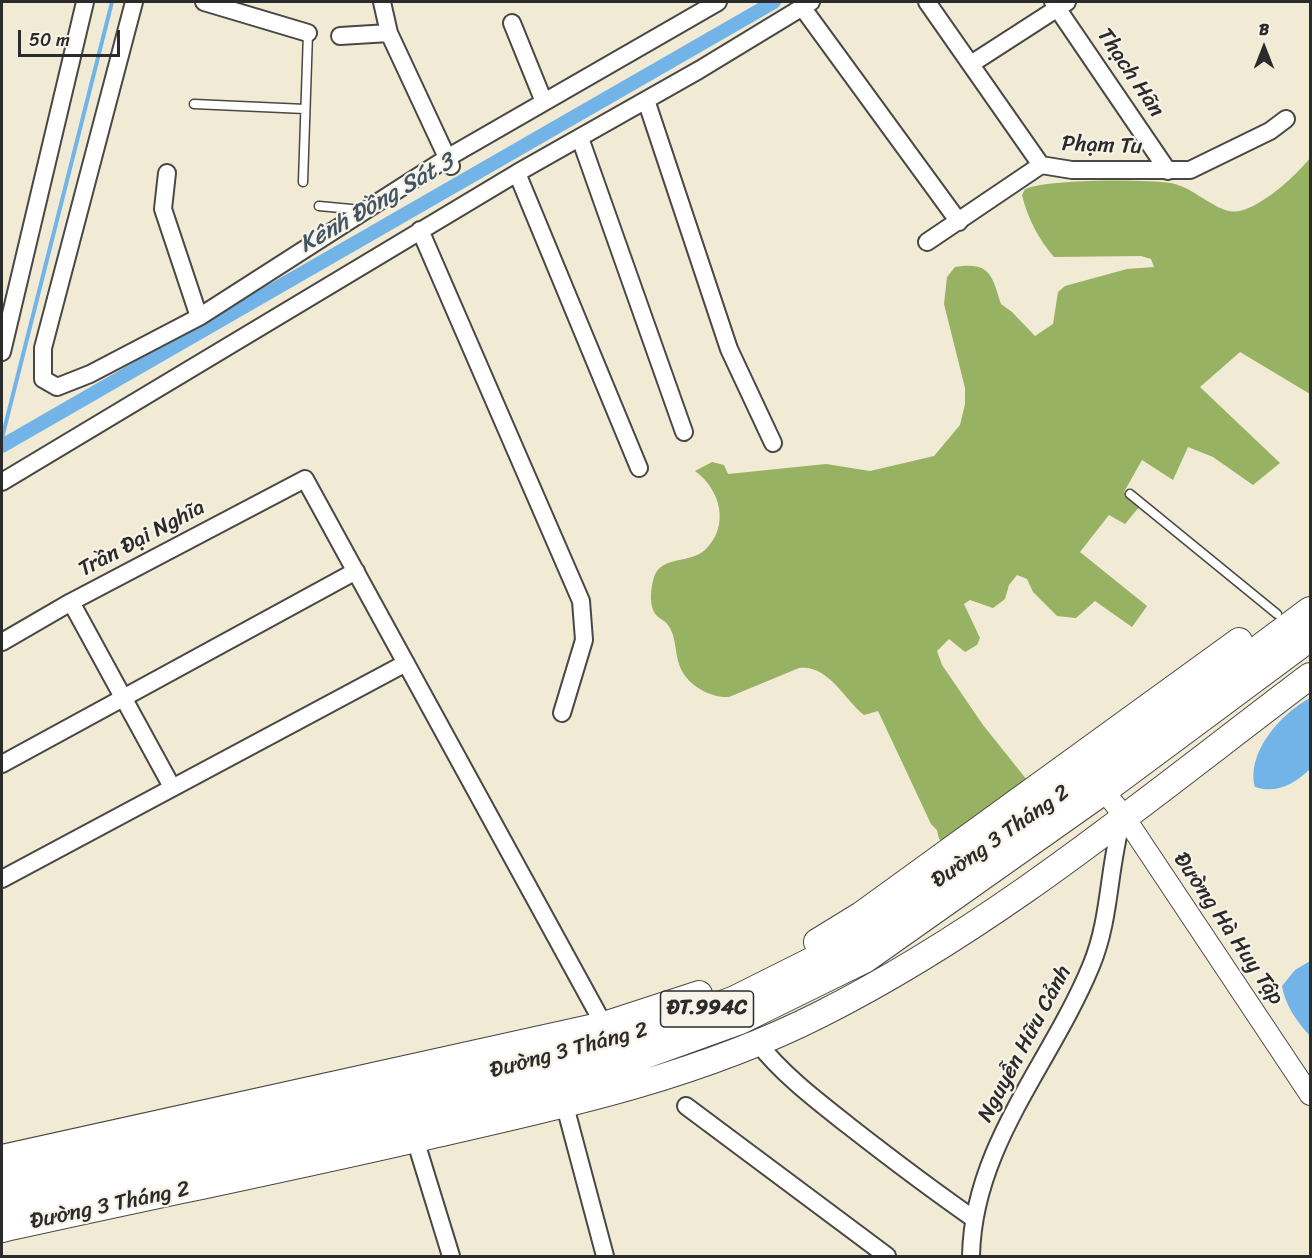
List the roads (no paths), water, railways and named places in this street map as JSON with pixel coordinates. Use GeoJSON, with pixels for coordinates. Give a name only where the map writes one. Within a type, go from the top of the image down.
{"type":"FeatureCollection","features":[{"type":"Feature","properties":{"kind":"main road","name":"Đường 3 Tháng 2"},"geometry":{"type":"LineString","coordinates":[[2,1203],[516,1091],[629,1061],[740,1021],[866,959],[1090,774],[1277,614],[1311,590]]}},
{"type":"Feature","properties":{"kind":"main road","name":"Đường 3 Tháng 2"},"geometry":{"type":"LineString","coordinates":[[2,1179],[514,1068],[626,1040],[735,999],[857,938],[1090,774],[1311,610]]}},
{"type":"Feature","properties":{"kind":"main road","name":"Đường 3 Tháng 2"},"geometry":{"type":"LineString","coordinates":[[2,1158],[604,1025],[739,980],[812,945],[1311,638]]}},
{"type":"Feature","properties":{"kind":"main road","name":"Đường 3 Tháng 2"},"geometry":{"type":"LineString","coordinates":[[2,1229],[565,1106],[650,1082],[819,1016],[902,970],[1059,866],[1311,676]]}},
{"type":"Feature","properties":{"kind":"street"},"geometry":{"type":"LineString","coordinates":[[2,352],[8,306],[85,2]]}},
{"type":"Feature","properties":{"kind":"street"},"geometry":{"type":"LineString","coordinates":[[134,2],[43,348],[43,378],[57,387],[72,383],[200,317],[362,210],[449,163],[544,102],[718,2]]}},
{"type":"Feature","properties":{"kind":"street"},"geometry":{"type":"LineString","coordinates":[[204,2],[308,33]]}},
{"type":"Feature","properties":{"kind":"street"},"geometry":{"type":"LineString","coordinates":[[382,2],[389,33],[449,163]]}},
{"type":"Feature","properties":{"kind":"street"},"geometry":{"type":"LineString","coordinates":[[927,2],[1041,165]]}},
{"type":"Feature","properties":{"kind":"street"},"geometry":{"type":"LineString","coordinates":[[2,482],[517,173],[646,100],[806,4],[959,222]]}},
{"type":"Feature","properties":{"kind":"street"},"geometry":{"type":"LineString","coordinates":[[971,64],[1059,4]]}},
{"type":"Feature","properties":{"kind":"street","name":"Thạch Hãn"},"geometry":{"type":"LineString","coordinates":[[1059,4],[1168,171]]}},
{"type":"Feature","properties":{"kind":"street"},"geometry":{"type":"LineString","coordinates":[[512,23],[544,102]]}},
{"type":"Feature","properties":{"kind":"street"},"geometry":{"type":"LineString","coordinates":[[340,36],[389,33]]}},
{"type":"Feature","properties":{"kind":"street"},"geometry":{"type":"LineString","coordinates":[[646,100],[729,350],[773,443]]}},
{"type":"Feature","properties":{"kind":"street","name":"Phạm Tu"},"geometry":{"type":"LineString","coordinates":[[927,242],[1041,165],[1072,170],[1190,170],[1215,160],[1270,131],[1286,119]]}},
{"type":"Feature","properties":{"kind":"street"},"geometry":{"type":"LineString","coordinates":[[580,138],[684,432]]}},
{"type":"Feature","properties":{"kind":"street"},"geometry":{"type":"LineString","coordinates":[[167,173],[163,209],[200,317]]}},
{"type":"Feature","properties":{"kind":"street"},"geometry":{"type":"LineString","coordinates":[[517,173],[639,468]]}},
{"type":"Feature","properties":{"kind":"street"},"geometry":{"type":"LineString","coordinates":[[420,231],[581,601],[584,640],[562,713]]}},
{"type":"Feature","properties":{"kind":"street","name":"Trần Đại Nghĩa"},"geometry":{"type":"LineString","coordinates":[[2,642],[71,602],[305,479],[356,571]]}},
{"type":"Feature","properties":{"kind":"street"},"geometry":{"type":"LineString","coordinates":[[2,764],[356,571],[604,1025]]}},
{"type":"Feature","properties":{"kind":"street"},"geometry":{"type":"LineString","coordinates":[[71,602],[172,787]]}},
{"type":"Feature","properties":{"kind":"street"},"geometry":{"type":"LineString","coordinates":[[2,879],[406,663]]}},
{"type":"Feature","properties":{"kind":"street","name":"Đường Hà Huy Tập"},"geometry":{"type":"LineString","coordinates":[[1090,774],[1124,816],[1311,1095]]}},
{"type":"Feature","properties":{"kind":"street","name":"Nguyễn Hữu Cảnh"},"geometry":{"type":"LineString","coordinates":[[971,1257],[974,1219],[987,1164],[1023,1091],[1065,1023],[1104,931],[1113,852],[1124,816]]}},
{"type":"Feature","properties":{"kind":"street"},"geometry":{"type":"LineString","coordinates":[[757,1042],[801,1088],[920,1182],[974,1219]]}},
{"type":"Feature","properties":{"kind":"street"},"geometry":{"type":"LineString","coordinates":[[565,1106],[605,1257]]}},
{"type":"Feature","properties":{"kind":"street"},"geometry":{"type":"LineString","coordinates":[[686,1106],[887,1257]]}},
{"type":"Feature","properties":{"kind":"street"},"geometry":{"type":"LineString","coordinates":[[415,1139],[451,1257]]}},
{"type":"Feature","properties":{"kind":"lane"},"geometry":{"type":"LineString","coordinates":[[303,182],[308,33]]}},
{"type":"Feature","properties":{"kind":"lane"},"geometry":{"type":"LineString","coordinates":[[194,104],[304,110]]}},
{"type":"Feature","properties":{"kind":"lane"},"geometry":{"type":"LineString","coordinates":[[319,206],[362,210]]}},
{"type":"Feature","properties":{"kind":"lane"},"geometry":{"type":"LineString","coordinates":[[1130,494],[1277,614]]}},
{"type":"Feature","properties":{"kind":"water"},"geometry":{"type":"Polygon","coordinates":[[[1310,698],[1310,769],[1285,786],[1270,789],[1255,787],[1256,760],[1261,747],[1288,713],[1310,698]]]}},
{"type":"Feature","properties":{"kind":"water"},"geometry":{"type":"Polygon","coordinates":[[[1310,961],[1310,1036],[1292,1013],[1282,986],[1295,970],[1310,961]]]}},
{"type":"Feature","properties":{"kind":"waterway"},"geometry":{"type":"LineString","coordinates":[[2,438],[112,2]]}},
{"type":"Feature","properties":{"kind":"waterway","name":"Kênh Đồng Sát 3"},"geometry":{"type":"LineString","coordinates":[[2,446],[774,2]]}}]}
